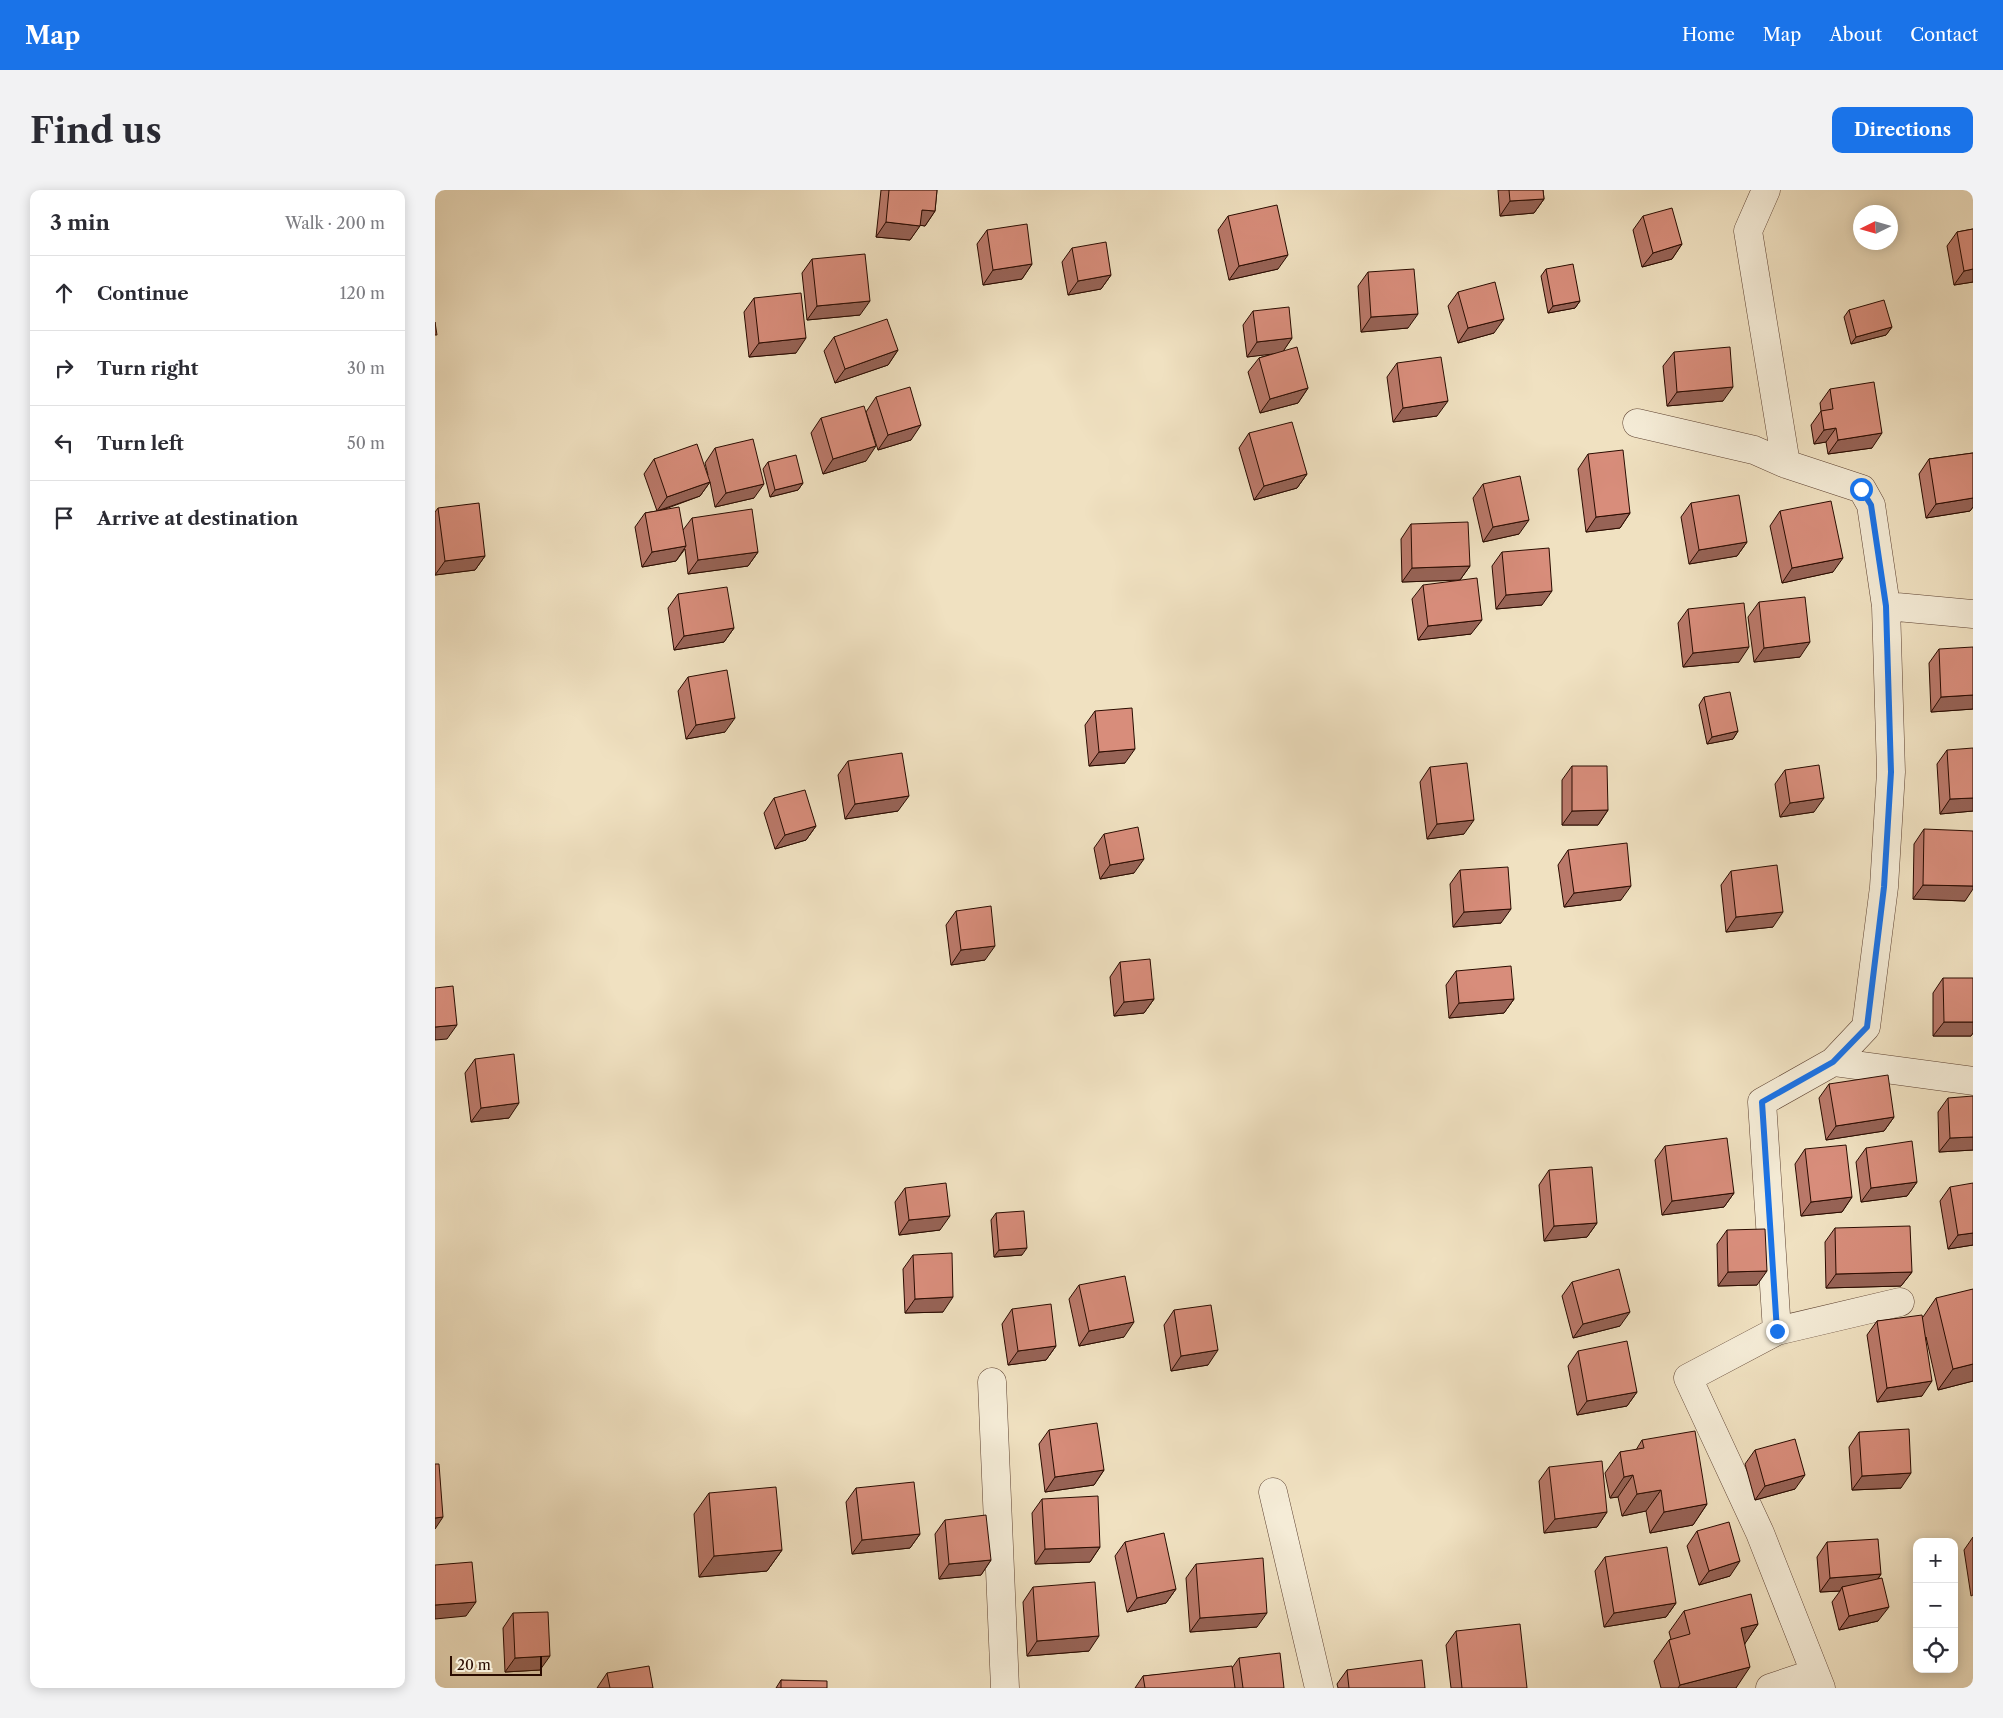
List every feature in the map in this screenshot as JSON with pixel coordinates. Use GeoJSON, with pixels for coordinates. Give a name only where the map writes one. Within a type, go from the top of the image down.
{"type":"FeatureCollection","features":[{"type":"Feature","properties":{"kind":"street"},"geometry":{"type":"LineString","coordinates":[[1766,190],[1748,231],[1786,464]]}},
{"type":"Feature","properties":{"kind":"street"},"geometry":{"type":"LineString","coordinates":[[1637,423],[1754,450],[1786,464],[1861,489],[1871,505],[1886,606],[1891,772],[1884,887],[1867,1027],[1833,1062],[1762,1102],[1777,1331]]}},
{"type":"Feature","properties":{"kind":"street"},"geometry":{"type":"LineString","coordinates":[[1886,606],[1973,614]]}},
{"type":"Feature","properties":{"kind":"street"},"geometry":{"type":"LineString","coordinates":[[1833,1062],[1973,1081]]}},
{"type":"Feature","properties":{"kind":"street"},"geometry":{"type":"LineString","coordinates":[[1770,1688],[1818,1680],[1760,1533],[1688,1378],[1777,1331],[1900,1302]]}},
{"type":"Feature","properties":{"kind":"street"},"geometry":{"type":"LineString","coordinates":[[991,1382],[1005,1688]]}},
{"type":"Feature","properties":{"kind":"street"},"geometry":{"type":"LineString","coordinates":[[1273,1492],[1319,1688]]}},
{"type":"Feature","properties":{"kind":"building"},"geometry":{"type":"Polygon","coordinates":[[[889,190],[937,190],[935,211],[922,210],[920,226],[886,222],[889,190]]]}},
{"type":"Feature","properties":{"kind":"building"},"geometry":{"type":"Polygon","coordinates":[[[1509,190],[1543,190],[1544,199],[1510,201],[1509,190]]]}},
{"type":"Feature","properties":{"kind":"building"},"geometry":{"type":"Polygon","coordinates":[[[1277,205],[1288,255],[1239,266],[1228,216],[1277,205]]]}},
{"type":"Feature","properties":{"kind":"building"},"geometry":{"type":"Polygon","coordinates":[[[1672,208],[1682,244],[1653,253],[1643,216],[1672,208]]]}},
{"type":"Feature","properties":{"kind":"building"},"geometry":{"type":"Polygon","coordinates":[[[1027,224],[1032,264],[993,270],[987,230],[1027,224]]]}},
{"type":"Feature","properties":{"kind":"building"},"geometry":{"type":"Polygon","coordinates":[[[1973,229],[1973,269],[1964,271],[1957,232],[1973,229]]]}},
{"type":"Feature","properties":{"kind":"building"},"geometry":{"type":"Polygon","coordinates":[[[1106,242],[1111,275],[1078,281],[1072,248],[1106,242]]]}},
{"type":"Feature","properties":{"kind":"building"},"geometry":{"type":"Polygon","coordinates":[[[865,254],[870,301],[817,306],[812,259],[865,254]]]}},
{"type":"Feature","properties":{"kind":"building"},"geometry":{"type":"Polygon","coordinates":[[[1573,264],[1580,301],[1553,306],[1546,269],[1573,264]]]}},
{"type":"Feature","properties":{"kind":"building"},"geometry":{"type":"Polygon","coordinates":[[[1414,269],[1418,314],[1371,317],[1368,272],[1414,269]]]}},
{"type":"Feature","properties":{"kind":"building"},"geometry":{"type":"Polygon","coordinates":[[[1495,282],[1504,319],[1468,328],[1458,292],[1495,282]]]}},
{"type":"Feature","properties":{"kind":"building"},"geometry":{"type":"Polygon","coordinates":[[[801,293],[806,338],[759,343],[754,298],[801,293]]]}},
{"type":"Feature","properties":{"kind":"building"},"geometry":{"type":"Polygon","coordinates":[[[1884,300],[1892,327],[1856,337],[1849,310],[1884,300]]]}},
{"type":"Feature","properties":{"kind":"building"},"geometry":{"type":"Polygon","coordinates":[[[1289,307],[1292,338],[1257,342],[1253,311],[1289,307]]]}},
{"type":"Feature","properties":{"kind":"building"},"geometry":{"type":"Polygon","coordinates":[[[887,319],[898,350],[845,369],[834,337],[887,319]]]}},
{"type":"Feature","properties":{"kind":"building"},"geometry":{"type":"Polygon","coordinates":[[[1297,347],[1308,388],[1270,399],[1259,358],[1297,347]]]}},
{"type":"Feature","properties":{"kind":"building"},"geometry":{"type":"Polygon","coordinates":[[[1730,347],[1733,387],[1677,392],[1674,352],[1730,347]]]}},
{"type":"Feature","properties":{"kind":"building"},"geometry":{"type":"Polygon","coordinates":[[[1441,357],[1448,401],[1403,408],[1397,363],[1441,357]]]}},
{"type":"Feature","properties":{"kind":"building"},"geometry":{"type":"Polygon","coordinates":[[[1874,382],[1882,433],[1838,440],[1836,428],[1824,430],[1821,411],[1833,409],[1830,389],[1874,382]]]}},
{"type":"Feature","properties":{"kind":"building"},"geometry":{"type":"Polygon","coordinates":[[[910,387],[921,425],[888,435],[876,397],[910,387]]]}},
{"type":"Feature","properties":{"kind":"building"},"geometry":{"type":"Polygon","coordinates":[[[864,406],[876,446],[833,459],[821,418],[864,406]]]}},
{"type":"Feature","properties":{"kind":"building"},"geometry":{"type":"Polygon","coordinates":[[[1292,422],[1307,474],[1264,486],[1249,433],[1292,422]]]}},
{"type":"Feature","properties":{"kind":"building"},"geometry":{"type":"Polygon","coordinates":[[[753,439],[764,484],[726,493],[715,448],[753,439]]]}},
{"type":"Feature","properties":{"kind":"building"},"geometry":{"type":"Polygon","coordinates":[[[697,444],[710,482],[667,497],[654,459],[697,444]]]}},
{"type":"Feature","properties":{"kind":"building"},"geometry":{"type":"Polygon","coordinates":[[[1623,450],[1630,513],[1596,517],[1588,454],[1623,450]]]}},
{"type":"Feature","properties":{"kind":"building"},"geometry":{"type":"Polygon","coordinates":[[[1973,453],[1973,498],[1936,504],[1929,459],[1973,453]]]}},
{"type":"Feature","properties":{"kind":"building"},"geometry":{"type":"Polygon","coordinates":[[[796,455],[803,483],[775,490],[768,462],[796,455]]]}},
{"type":"Feature","properties":{"kind":"building"},"geometry":{"type":"Polygon","coordinates":[[[1520,476],[1529,520],[1493,527],[1483,484],[1520,476]]]}},
{"type":"Feature","properties":{"kind":"building"},"geometry":{"type":"Polygon","coordinates":[[[1739,495],[1747,542],[1699,550],[1691,503],[1739,495]]]}},
{"type":"Feature","properties":{"kind":"building"},"geometry":{"type":"Polygon","coordinates":[[[1831,501],[1843,558],[1792,568],[1780,511],[1831,501]]]}},
{"type":"Feature","properties":{"kind":"building"},"geometry":{"type":"Polygon","coordinates":[[[479,503],[485,556],[445,561],[438,508],[479,503]]]}},
{"type":"Feature","properties":{"kind":"building"},"geometry":{"type":"Polygon","coordinates":[[[679,507],[686,546],[652,552],[645,513],[679,507]]]}},
{"type":"Feature","properties":{"kind":"building"},"geometry":{"type":"Polygon","coordinates":[[[752,509],[758,552],[698,560],[692,518],[752,509]]]}},
{"type":"Feature","properties":{"kind":"building"},"geometry":{"type":"Polygon","coordinates":[[[1468,522],[1470,566],[1412,568],[1411,524],[1468,522]]]}},
{"type":"Feature","properties":{"kind":"building"},"geometry":{"type":"Polygon","coordinates":[[[1549,548],[1552,591],[1506,595],[1502,552],[1549,548]]]}},
{"type":"Feature","properties":{"kind":"building"},"geometry":{"type":"Polygon","coordinates":[[[1477,578],[1482,620],[1428,626],[1423,585],[1477,578]]]}},
{"type":"Feature","properties":{"kind":"building"},"geometry":{"type":"Polygon","coordinates":[[[727,587],[734,628],[684,636],[678,594],[727,587]]]}},
{"type":"Feature","properties":{"kind":"building"},"geometry":{"type":"Polygon","coordinates":[[[1805,597],[1810,642],[1764,648],[1759,602],[1805,597]]]}},
{"type":"Feature","properties":{"kind":"building"},"geometry":{"type":"Polygon","coordinates":[[[1744,603],[1749,647],[1693,653],[1688,609],[1744,603]]]}},
{"type":"Feature","properties":{"kind":"building"},"geometry":{"type":"Polygon","coordinates":[[[1973,647],[1973,695],[1941,697],[1939,649],[1973,647]]]}},
{"type":"Feature","properties":{"kind":"building"},"geometry":{"type":"Polygon","coordinates":[[[727,670],[735,718],[696,725],[688,677],[727,670]]]}},
{"type":"Feature","properties":{"kind":"building"},"geometry":{"type":"Polygon","coordinates":[[[1730,692],[1738,731],[1712,737],[1704,697],[1730,692]]]}},
{"type":"Feature","properties":{"kind":"building"},"geometry":{"type":"Polygon","coordinates":[[[1132,708],[1135,749],[1099,752],[1095,711],[1132,708]]]}},
{"type":"Feature","properties":{"kind":"building"},"geometry":{"type":"Polygon","coordinates":[[[1973,748],[1973,798],[1950,799],[1947,750],[1973,748]]]}},
{"type":"Feature","properties":{"kind":"building"},"geometry":{"type":"Polygon","coordinates":[[[902,753],[909,796],[855,804],[848,761],[902,753]]]}},
{"type":"Feature","properties":{"kind":"building"},"geometry":{"type":"Polygon","coordinates":[[[1467,763],[1474,820],[1437,824],[1430,767],[1467,763]]]}},
{"type":"Feature","properties":{"kind":"building"},"geometry":{"type":"Polygon","coordinates":[[[1819,765],[1824,798],[1790,803],[1785,770],[1819,765]]]}},
{"type":"Feature","properties":{"kind":"building"},"geometry":{"type":"Polygon","coordinates":[[[1572,766],[1607,766],[1608,810],[1572,811],[1572,766]]]}},
{"type":"Feature","properties":{"kind":"building"},"geometry":{"type":"Polygon","coordinates":[[[805,790],[816,826],[785,835],[774,798],[805,790]]]}},
{"type":"Feature","properties":{"kind":"building"},"geometry":{"type":"Polygon","coordinates":[[[1138,827],[1144,859],[1110,865],[1104,834],[1138,827]]]}},
{"type":"Feature","properties":{"kind":"building"},"geometry":{"type":"Polygon","coordinates":[[[1924,829],[1973,831],[1973,886],[1923,885],[1924,829]]]}},
{"type":"Feature","properties":{"kind":"building"},"geometry":{"type":"Polygon","coordinates":[[[1627,843],[1631,886],[1574,893],[1568,850],[1627,843]]]}},
{"type":"Feature","properties":{"kind":"building"},"geometry":{"type":"Polygon","coordinates":[[[1777,865],[1783,912],[1736,917],[1731,871],[1777,865]]]}},
{"type":"Feature","properties":{"kind":"building"},"geometry":{"type":"Polygon","coordinates":[[[1508,867],[1511,909],[1464,912],[1460,870],[1508,867]]]}},
{"type":"Feature","properties":{"kind":"building"},"geometry":{"type":"Polygon","coordinates":[[[991,906],[995,946],[961,950],[956,911],[991,906]]]}},
{"type":"Feature","properties":{"kind":"building"},"geometry":{"type":"Polygon","coordinates":[[[1150,959],[1154,999],[1124,1002],[1120,962],[1150,959]]]}},
{"type":"Feature","properties":{"kind":"building"},"geometry":{"type":"Polygon","coordinates":[[[1511,966],[1514,999],[1459,1003],[1456,971],[1511,966]]]}},
{"type":"Feature","properties":{"kind":"building"},"geometry":{"type":"Polygon","coordinates":[[[1943,978],[1973,978],[1973,1022],[1944,1022],[1943,978]]]}},
{"type":"Feature","properties":{"kind":"building"},"geometry":{"type":"Polygon","coordinates":[[[453,986],[457,1025],[435,1027],[435,988],[453,986]]]}},
{"type":"Feature","properties":{"kind":"building"},"geometry":{"type":"Polygon","coordinates":[[[514,1054],[519,1103],[481,1108],[475,1059],[514,1054]]]}},
{"type":"Feature","properties":{"kind":"building"},"geometry":{"type":"Polygon","coordinates":[[[1888,1075],[1894,1117],[1836,1126],[1829,1084],[1888,1075]]]}},
{"type":"Feature","properties":{"kind":"building"},"geometry":{"type":"Polygon","coordinates":[[[1973,1096],[1973,1137],[1950,1138],[1948,1098],[1973,1096]]]}},
{"type":"Feature","properties":{"kind":"building"},"geometry":{"type":"Polygon","coordinates":[[[1727,1138],[1734,1193],[1672,1201],[1665,1146],[1727,1138]]]}},
{"type":"Feature","properties":{"kind":"building"},"geometry":{"type":"Polygon","coordinates":[[[1912,1141],[1917,1182],[1871,1188],[1866,1148],[1912,1141]]]}},
{"type":"Feature","properties":{"kind":"building"},"geometry":{"type":"Polygon","coordinates":[[[1846,1145],[1852,1197],[1811,1202],[1805,1149],[1846,1145]]]}},
{"type":"Feature","properties":{"kind":"building"},"geometry":{"type":"Polygon","coordinates":[[[1592,1167],[1597,1223],[1554,1226],[1549,1170],[1592,1167]]]}},
{"type":"Feature","properties":{"kind":"building"},"geometry":{"type":"Polygon","coordinates":[[[946,1183],[950,1216],[909,1220],[905,1188],[946,1183]]]}},
{"type":"Feature","properties":{"kind":"building"},"geometry":{"type":"Polygon","coordinates":[[[1973,1183],[1973,1233],[1958,1235],[1950,1187],[1973,1183]]]}},
{"type":"Feature","properties":{"kind":"building"},"geometry":{"type":"Polygon","coordinates":[[[1024,1211],[1027,1248],[999,1250],[996,1213],[1024,1211]]]}},
{"type":"Feature","properties":{"kind":"building"},"geometry":{"type":"Polygon","coordinates":[[[1910,1226],[1912,1272],[1836,1274],[1835,1228],[1910,1226]]]}},
{"type":"Feature","properties":{"kind":"building"},"geometry":{"type":"Polygon","coordinates":[[[1765,1229],[1767,1271],[1728,1272],[1727,1230],[1765,1229]]]}},
{"type":"Feature","properties":{"kind":"building"},"geometry":{"type":"Polygon","coordinates":[[[952,1253],[953,1297],[915,1299],[913,1255],[952,1253]]]}},
{"type":"Feature","properties":{"kind":"building"},"geometry":{"type":"Polygon","coordinates":[[[1619,1269],[1630,1312],[1583,1324],[1572,1282],[1619,1269]]]}},
{"type":"Feature","properties":{"kind":"building"},"geometry":{"type":"Polygon","coordinates":[[[1125,1276],[1134,1322],[1089,1331],[1079,1285],[1125,1276]]]}},
{"type":"Feature","properties":{"kind":"building"},"geometry":{"type":"Polygon","coordinates":[[[1973,1289],[1973,1364],[1953,1369],[1936,1298],[1973,1289]]]}},
{"type":"Feature","properties":{"kind":"building"},"geometry":{"type":"Polygon","coordinates":[[[1051,1304],[1056,1346],[1018,1351],[1012,1309],[1051,1304]]]}},
{"type":"Feature","properties":{"kind":"building"},"geometry":{"type":"Polygon","coordinates":[[[1211,1305],[1218,1350],[1181,1356],[1174,1310],[1211,1305]]]}},
{"type":"Feature","properties":{"kind":"building"},"geometry":{"type":"Polygon","coordinates":[[[1922,1315],[1932,1381],[1887,1388],[1877,1321],[1922,1315]]]}},
{"type":"Feature","properties":{"kind":"building"},"geometry":{"type":"Polygon","coordinates":[[[1627,1341],[1637,1392],[1587,1401],[1578,1351],[1627,1341]]]}},
{"type":"Feature","properties":{"kind":"building"},"geometry":{"type":"Polygon","coordinates":[[[1097,1423],[1104,1470],[1055,1477],[1049,1430],[1097,1423]]]}},
{"type":"Feature","properties":{"kind":"building"},"geometry":{"type":"Polygon","coordinates":[[[1909,1429],[1911,1473],[1862,1476],[1859,1432],[1909,1429]]]}},
{"type":"Feature","properties":{"kind":"building"},"geometry":{"type":"Polygon","coordinates":[[[1695,1431],[1707,1504],[1664,1512],[1661,1490],[1637,1494],[1633,1475],[1624,1477],[1620,1452],[1644,1448],[1642,1440],[1695,1431]]]}},
{"type":"Feature","properties":{"kind":"building"},"geometry":{"type":"Polygon","coordinates":[[[1795,1439],[1805,1475],[1765,1486],[1755,1450],[1795,1439]]]}},
{"type":"Feature","properties":{"kind":"building"},"geometry":{"type":"Polygon","coordinates":[[[1602,1461],[1607,1512],[1555,1519],[1549,1467],[1602,1461]]]}},
{"type":"Feature","properties":{"kind":"building"},"geometry":{"type":"Polygon","coordinates":[[[435,1464],[439,1464],[443,1517],[435,1518],[435,1464]]]}},
{"type":"Feature","properties":{"kind":"building"},"geometry":{"type":"Polygon","coordinates":[[[914,1482],[920,1534],[862,1540],[856,1488],[914,1482]]]}},
{"type":"Feature","properties":{"kind":"building"},"geometry":{"type":"Polygon","coordinates":[[[776,1487],[782,1550],[714,1556],[709,1493],[776,1487]]]}},
{"type":"Feature","properties":{"kind":"building"},"geometry":{"type":"Polygon","coordinates":[[[1098,1496],[1100,1547],[1045,1549],[1042,1499],[1098,1496]]]}},
{"type":"Feature","properties":{"kind":"building"},"geometry":{"type":"Polygon","coordinates":[[[986,1515],[991,1560],[949,1564],[945,1520],[986,1515]]]}},
{"type":"Feature","properties":{"kind":"building"},"geometry":{"type":"Polygon","coordinates":[[[1729,1522],[1740,1561],[1709,1571],[1697,1531],[1729,1522]]]}},
{"type":"Feature","properties":{"kind":"building"},"geometry":{"type":"Polygon","coordinates":[[[1164,1533],[1176,1589],[1137,1598],[1125,1542],[1164,1533]]]}},
{"type":"Feature","properties":{"kind":"building"},"geometry":{"type":"Polygon","coordinates":[[[1878,1539],[1881,1574],[1830,1578],[1827,1542],[1878,1539]]]}},
{"type":"Feature","properties":{"kind":"building"},"geometry":{"type":"Polygon","coordinates":[[[1667,1547],[1676,1603],[1614,1613],[1605,1557],[1667,1547]]]}},
{"type":"Feature","properties":{"kind":"building"},"geometry":{"type":"Polygon","coordinates":[[[1263,1558],[1267,1613],[1200,1618],[1196,1564],[1263,1558]]]}},
{"type":"Feature","properties":{"kind":"building"},"geometry":{"type":"Polygon","coordinates":[[[472,1562],[476,1602],[435,1605],[435,1565],[472,1562]]]}},
{"type":"Feature","properties":{"kind":"building"},"geometry":{"type":"Polygon","coordinates":[[[1882,1578],[1889,1607],[1849,1616],[1842,1587],[1882,1578]]]}},
{"type":"Feature","properties":{"kind":"building"},"geometry":{"type":"Polygon","coordinates":[[[1095,1582],[1099,1636],[1037,1641],[1033,1587],[1095,1582]]]}},
{"type":"Feature","properties":{"kind":"building"},"geometry":{"type":"Polygon","coordinates":[[[1751,1594],[1758,1624],[1741,1628],[1750,1667],[1680,1685],[1669,1640],[1690,1634],[1684,1611],[1751,1594]]]}},
{"type":"Feature","properties":{"kind":"building"},"geometry":{"type":"Polygon","coordinates":[[[548,1612],[550,1656],[515,1658],[513,1613],[548,1612]]]}},
{"type":"Feature","properties":{"kind":"building"},"geometry":{"type":"Polygon","coordinates":[[[1520,1624],[1527,1688],[1462,1688],[1456,1631],[1520,1624]]]}},
{"type":"Feature","properties":{"kind":"building"},"geometry":{"type":"Polygon","coordinates":[[[1280,1653],[1284,1688],[1243,1688],[1239,1658],[1280,1653]]]}},
{"type":"Feature","properties":{"kind":"building"},"geometry":{"type":"Polygon","coordinates":[[[1422,1660],[1425,1688],[1349,1688],[1347,1670],[1422,1660]]]}},
{"type":"Feature","properties":{"kind":"building"},"geometry":{"type":"Polygon","coordinates":[[[649,1666],[653,1688],[610,1688],[607,1673],[649,1666]]]}},
{"type":"Feature","properties":{"kind":"building"},"geometry":{"type":"Polygon","coordinates":[[[1232,1666],[1235,1688],[1145,1688],[1143,1676],[1232,1666]]]}},
{"type":"Feature","properties":{"kind":"building"},"geometry":{"type":"Polygon","coordinates":[[[781,1680],[827,1681],[827,1688],[781,1688],[781,1680]]]}},
{"type":"Feature","properties":{"kind":"route"},"geometry":{"type":"LineString","coordinates":[[1777,1331],[1762,1102],[1833,1062],[1867,1027],[1884,887],[1891,772],[1886,606],[1871,505],[1861,489]]}}]}
